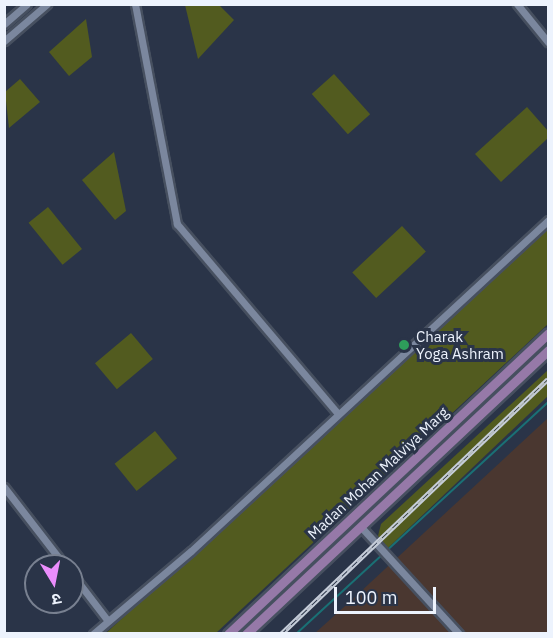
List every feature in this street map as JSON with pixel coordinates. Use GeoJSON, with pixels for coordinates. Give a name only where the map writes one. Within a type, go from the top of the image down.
{"type":"FeatureCollection","features":[{"type":"Feature","properties":{"kind":"main road","name":"Madan Mohan Malviya Marg"},"geometry":{"type":"LineString","coordinates":[[228,633],[549,334]]}},
{"type":"Feature","properties":{"kind":"main road","name":"Madan Mohan Malviya Marg"},"geometry":{"type":"LineString","coordinates":[[246,633],[549,350]]}},
{"type":"Feature","properties":{"kind":"street"},"geometry":{"type":"LineString","coordinates":[[5,22],[27,4]]}},
{"type":"Feature","properties":{"kind":"street"},"geometry":{"type":"LineString","coordinates":[[4,41],[47,4]]}},
{"type":"Feature","properties":{"kind":"street"},"geometry":{"type":"LineString","coordinates":[[135,4],[177,224],[338,414]]}},
{"type":"Feature","properties":{"kind":"street"},"geometry":{"type":"LineString","coordinates":[[516,4],[549,42]]}},
{"type":"Feature","properties":{"kind":"street"},"geometry":{"type":"LineString","coordinates":[[93,633],[338,414],[549,220]]}},
{"type":"Feature","properties":{"kind":"street"},"geometry":{"type":"LineString","coordinates":[[4,487],[56,554]]}},
{"type":"Feature","properties":{"kind":"street"},"geometry":{"type":"LineString","coordinates":[[361,527],[459,633]]}},
{"type":"Feature","properties":{"kind":"street"},"geometry":{"type":"LineString","coordinates":[[84,590],[108,621]]}},
{"type":"Feature","properties":{"kind":"shaded area"},"geometry":{"type":"Polygon","coordinates":[[[548,418],[548,633],[314,634],[344,607],[548,418]]]}},
{"type":"Feature","properties":{"kind":"green space"},"geometry":{"type":"Polygon","coordinates":[[[185,5],[219,5],[234,20],[198,59],[185,5]]]}},
{"type":"Feature","properties":{"kind":"green space"},"geometry":{"type":"Polygon","coordinates":[[[86,19],[92,57],[69,76],[49,52],[86,19]]]}},
{"type":"Feature","properties":{"kind":"green space"},"geometry":{"type":"Polygon","coordinates":[[[334,74],[370,114],[348,134],[312,94],[334,74]]]}},
{"type":"Feature","properties":{"kind":"green space"},"geometry":{"type":"Polygon","coordinates":[[[20,79],[40,102],[9,128],[5,92],[20,79]]]}},
{"type":"Feature","properties":{"kind":"green space"},"geometry":{"type":"Polygon","coordinates":[[[527,107],[548,131],[548,138],[501,182],[475,154],[527,107]]]}},
{"type":"Feature","properties":{"kind":"green space"},"geometry":{"type":"Polygon","coordinates":[[[114,152],[126,211],[115,220],[82,180],[114,152]]]}},
{"type":"Feature","properties":{"kind":"green space"},"geometry":{"type":"Polygon","coordinates":[[[48,207],[82,249],[63,265],[29,223],[48,207]]]}},
{"type":"Feature","properties":{"kind":"green space"},"geometry":{"type":"Polygon","coordinates":[[[402,226],[426,252],[376,298],[352,272],[402,226]]]}},
{"type":"Feature","properties":{"kind":"green space"},"geometry":{"type":"Polygon","coordinates":[[[548,229],[548,324],[216,633],[106,633],[548,229]]]}},
{"type":"Feature","properties":{"kind":"green space"},"geometry":{"type":"Polygon","coordinates":[[[131,333],[153,359],[117,389],[95,363],[131,333]]]}},
{"type":"Feature","properties":{"kind":"green space"},"geometry":{"type":"Polygon","coordinates":[[[548,370],[548,396],[388,548],[378,536],[381,524],[548,370]]]}},
{"type":"Feature","properties":{"kind":"green space"},"geometry":{"type":"Polygon","coordinates":[[[155,431],[177,458],[137,491],[115,464],[155,431]]]}},
{"type":"Feature","properties":{"kind":"waterway"},"geometry":{"type":"LineString","coordinates":[[296,634],[548,402]]}},
{"type":"Feature","properties":{"kind":"railway"},"geometry":{"type":"LineString","coordinates":[[281,634],[548,379]]}},
{"type":"Feature","properties":{"kind":"place","name":"Charak Yoga Ashram"},"geometry":{"type":"Point","coordinates":[404,345]}}]}
